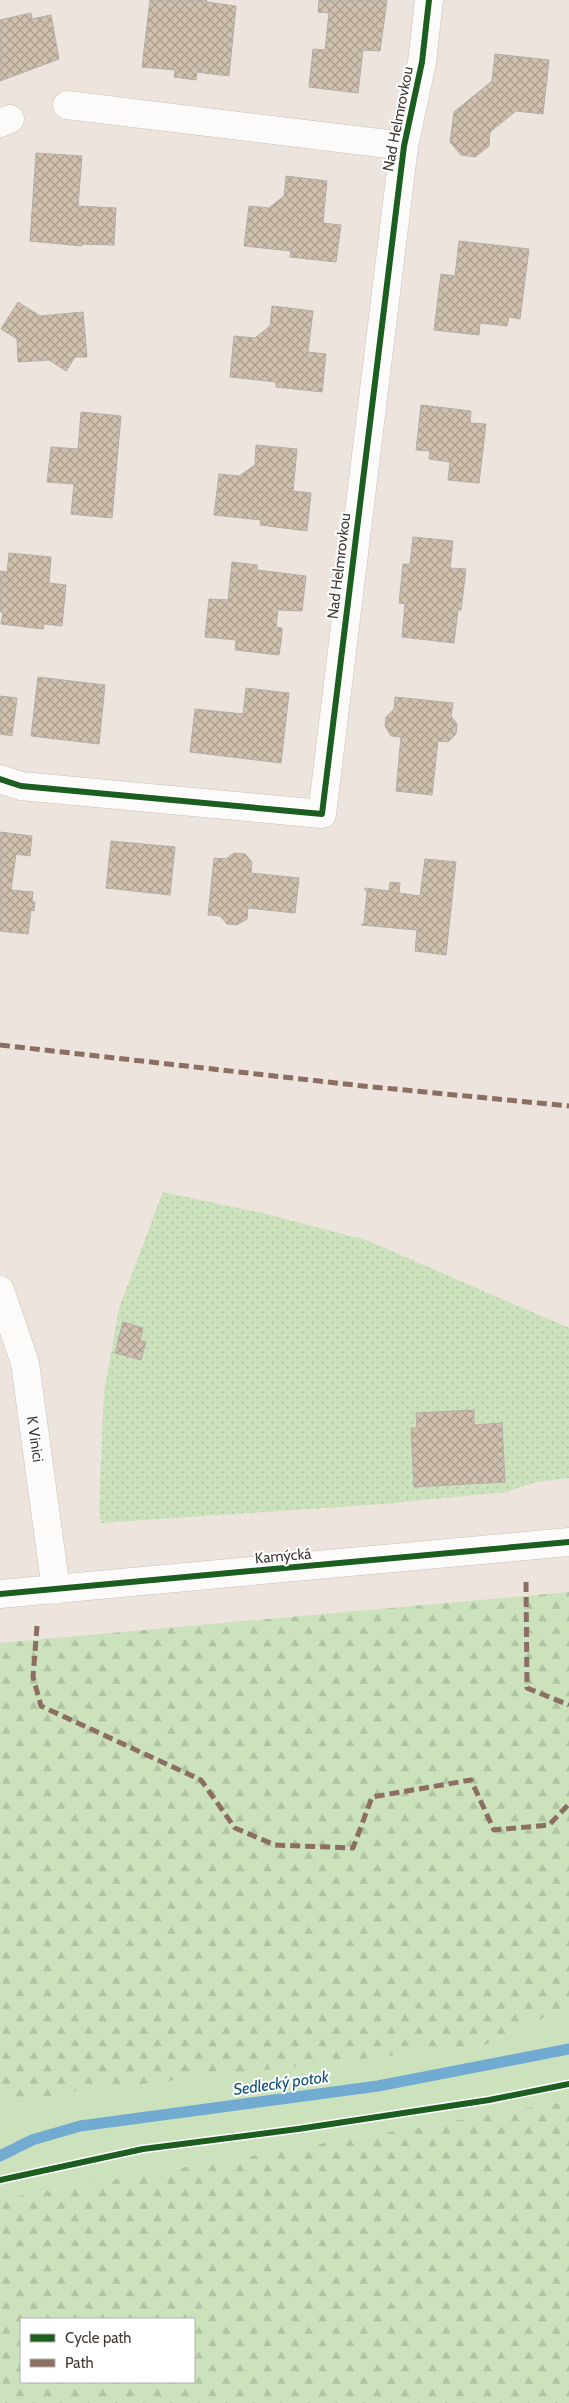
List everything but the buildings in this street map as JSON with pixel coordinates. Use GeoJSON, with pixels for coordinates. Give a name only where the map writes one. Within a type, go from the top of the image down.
{"type":"FeatureCollection","features":[{"type":"Feature","properties":{"kind":"street","name":"Nad Helmrovkou"},"geometry":{"type":"LineString","coordinates":[[0,779],[21,786],[322,814],[404,146],[422,62],[429,0]]}},
{"type":"Feature","properties":{"kind":"street","name":"Nad Helmrovkou"},"geometry":{"type":"LineString","coordinates":[[67,105],[404,146]]}},
{"type":"Feature","properties":{"kind":"street","name":"K Vinici"},"geometry":{"type":"LineString","coordinates":[[0,1290],[25,1363],[56,1590]]}},
{"type":"Feature","properties":{"kind":"street","name":"Kamýcká"},"geometry":{"type":"LineString","coordinates":[[0,1594],[569,1542]]}},
{"type":"Feature","properties":{"kind":"green space"},"geometry":{"type":"Polygon","coordinates":[[[163,1192],[262,1213],[366,1240],[569,1328],[569,1478],[536,1482],[506,1492],[383,1504],[101,1523],[99,1510],[104,1392],[119,1308],[163,1192]],[[123,1322],[115,1352],[141,1360],[146,1343],[140,1341],[143,1328],[123,1322]],[[474,1411],[416,1414],[417,1428],[411,1428],[414,1487],[505,1482],[502,1423],[474,1425],[474,1411]]]}},
{"type":"Feature","properties":{"kind":"green space"},"geometry":{"type":"Polygon","coordinates":[[[569,1592],[569,2006],[485,2045],[63,2093],[13,2106],[0,2097],[0,1643],[569,1592]]]}},
{"type":"Feature","properties":{"kind":"green space"},"geometry":{"type":"Polygon","coordinates":[[[569,2006],[569,2101],[0,2199],[0,2097],[13,2106],[63,2093],[485,2045],[569,2006]]]}},
{"type":"Feature","properties":{"kind":"green space"},"geometry":{"type":"Polygon","coordinates":[[[569,2101],[569,2403],[0,2403],[0,2199],[569,2101]]]}},
{"type":"Feature","properties":{"kind":"waterway","name":"Sedlecký potok"},"geometry":{"type":"LineString","coordinates":[[0,2156],[32,2140],[80,2126],[378,2086],[569,2049]]}},
{"type":"Feature","properties":{"kind":"marked path"},"geometry":{"type":"LineString","coordinates":[[0,1045],[363,1086],[569,1106]]}},
{"type":"Feature","properties":{"kind":"marked path"},"geometry":{"type":"LineString","coordinates":[[526,1582],[527,1688],[569,1705]]}},
{"type":"Feature","properties":{"kind":"marked path"},"geometry":{"type":"LineString","coordinates":[[37,1626],[33,1677],[41,1706],[201,1780],[235,1828],[275,1845],[353,1848],[372,1797],[471,1780],[494,1830],[549,1825],[569,1804]]}},
{"type":"Feature","properties":{"kind":"cycle path"},"geometry":{"type":"LineString","coordinates":[[0,779],[21,786],[322,814],[404,146],[422,62],[429,0]]}},
{"type":"Feature","properties":{"kind":"cycle path"},"geometry":{"type":"LineString","coordinates":[[0,1594],[569,1542]]}},
{"type":"Feature","properties":{"kind":"cycle path"},"geometry":{"type":"LineString","coordinates":[[0,2180],[143,2149],[298,2129],[489,2100],[569,2084]]}}]}
